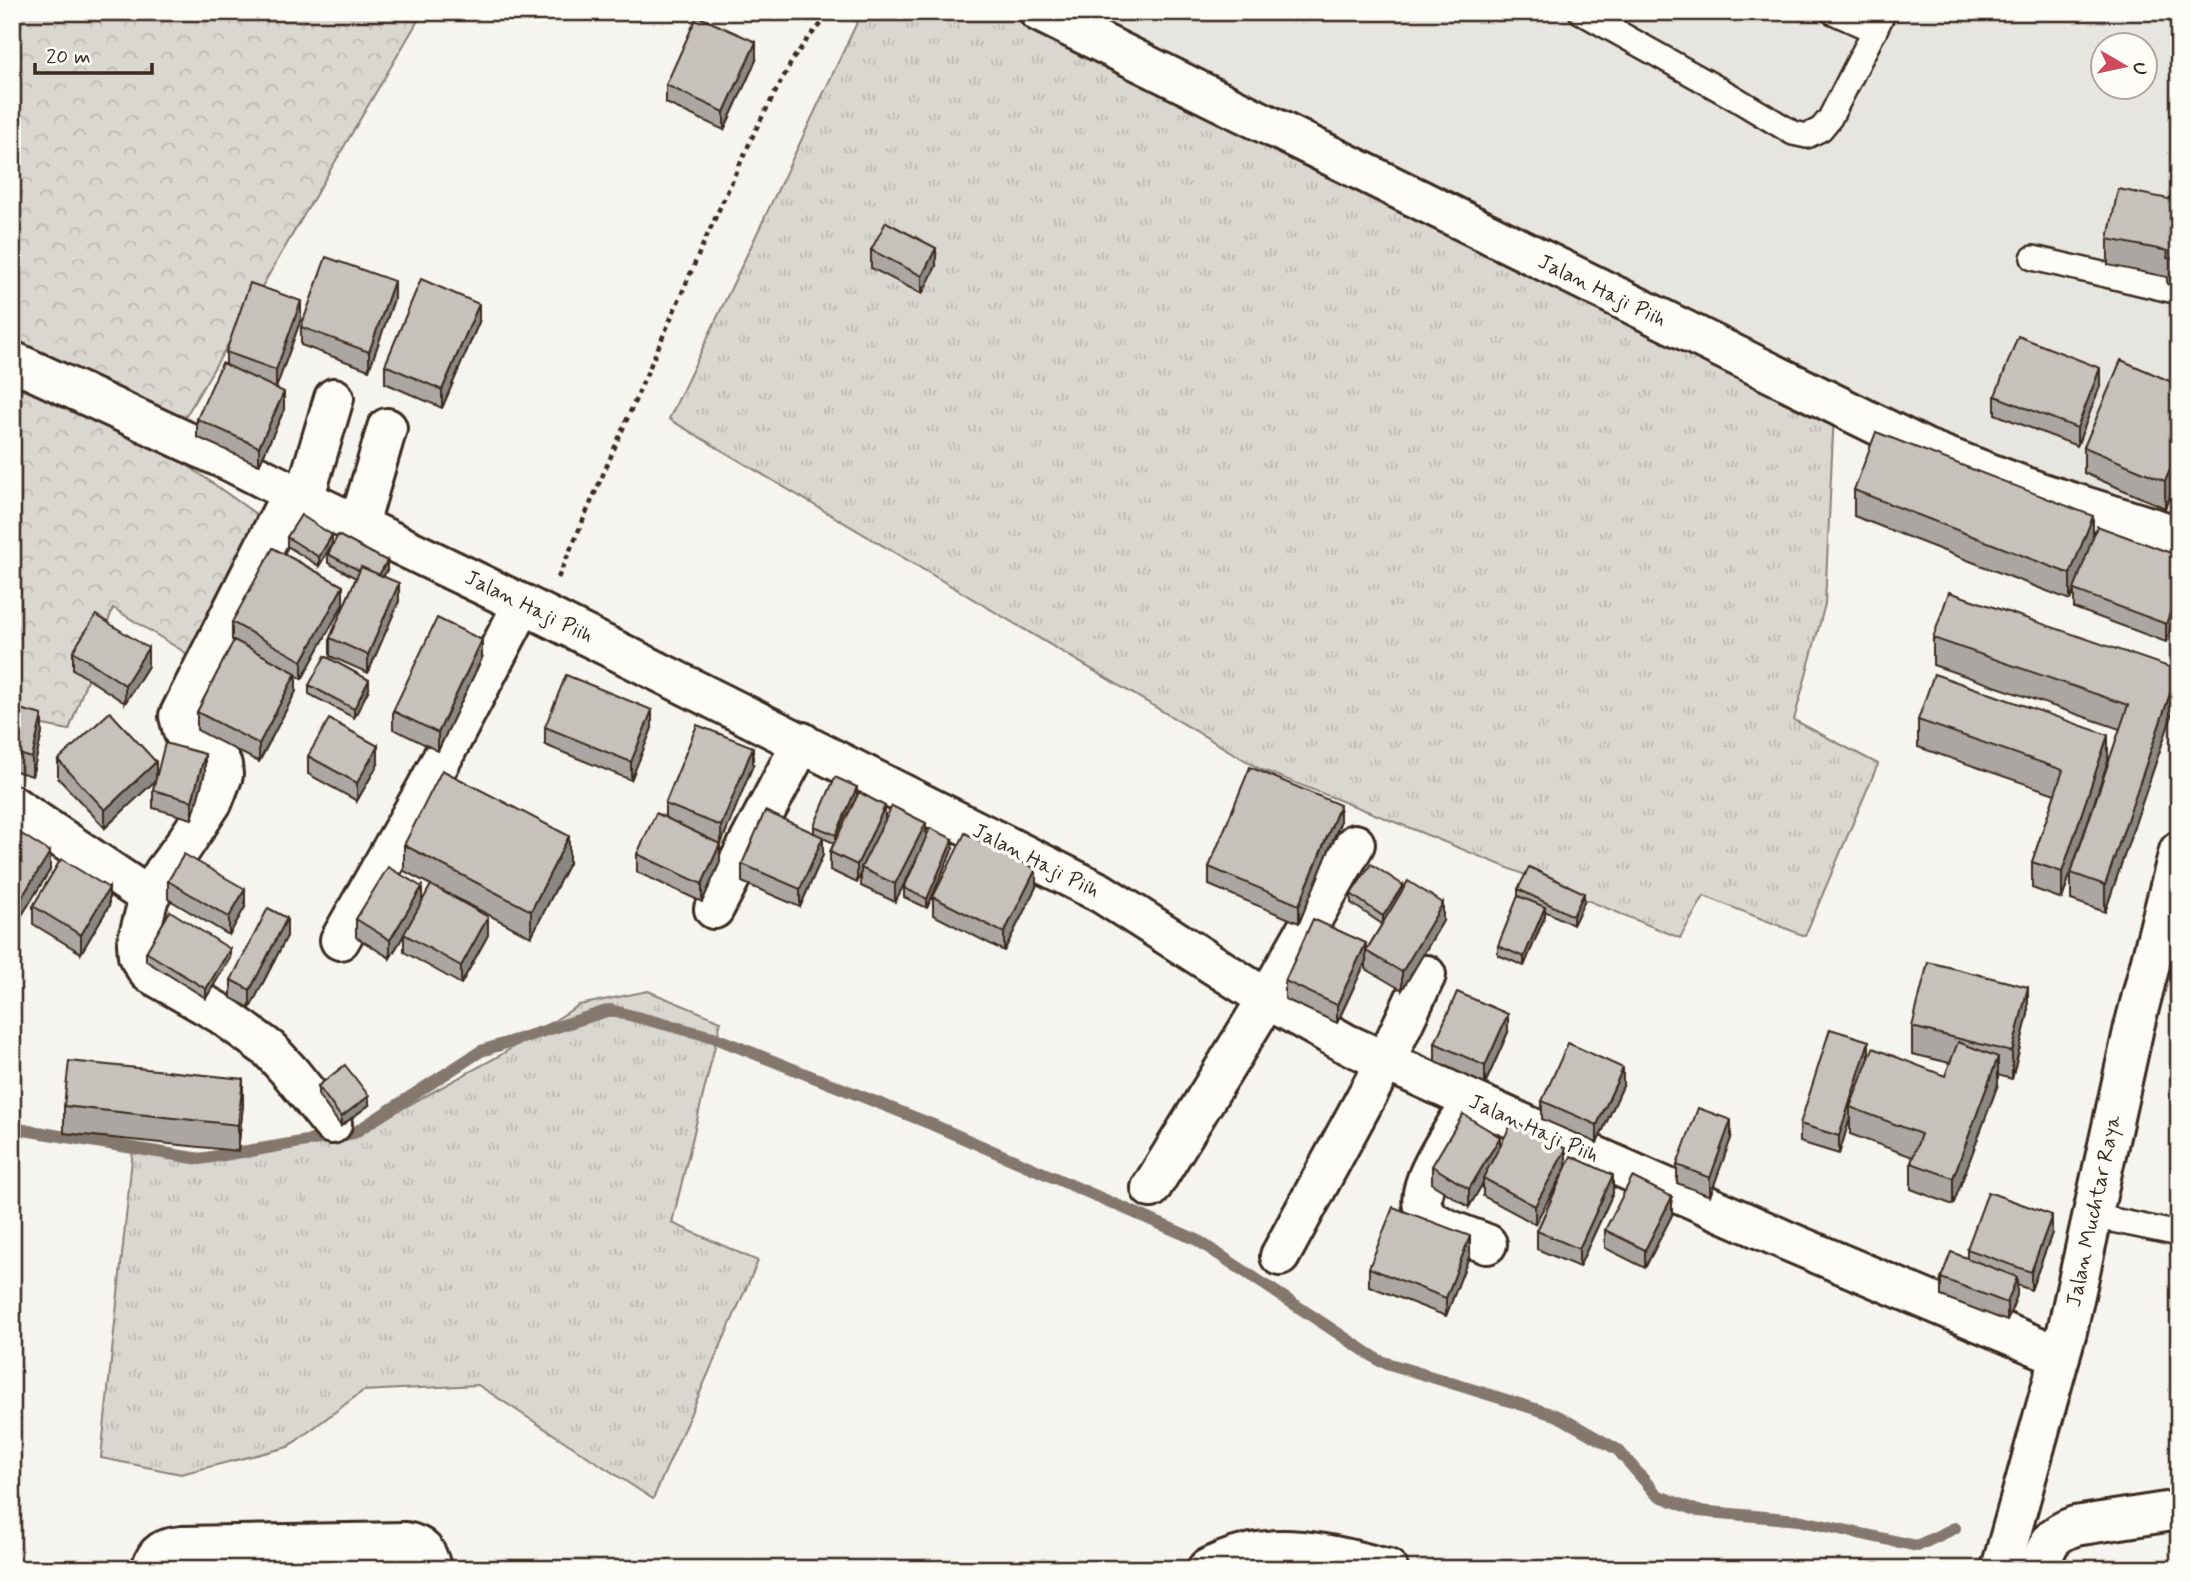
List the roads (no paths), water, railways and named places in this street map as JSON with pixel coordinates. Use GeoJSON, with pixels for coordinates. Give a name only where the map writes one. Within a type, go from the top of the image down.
{"type":"FeatureCollection","features":[{"type":"Feature","properties":{"kind":"main road","name":"Jalan Haji Piih"},"geometry":{"type":"LineString","coordinates":[[1038,12],[1926,449],[2042,494],[2179,536]]}},
{"type":"Feature","properties":{"kind":"main road","name":"Jalan Haji Piih"},"geometry":{"type":"LineString","coordinates":[[12,361],[359,524],[1101,892],[1268,999],[1345,1043],[1785,1240],[2060,1356]]}},
{"type":"Feature","properties":{"kind":"main road"},"geometry":{"type":"LineString","coordinates":[[332,1124],[269,1049],[221,1014],[148,972],[138,956],[137,943],[149,897],[213,801],[223,775],[218,758],[183,731],[179,716],[298,496],[334,398]]}},
{"type":"Feature","properties":{"kind":"main road"},"geometry":{"type":"LineString","coordinates":[[359,524],[387,428]]}},
{"type":"Feature","properties":{"kind":"main road"},"geometry":{"type":"LineString","coordinates":[[340,940],[533,609]]}},
{"type":"Feature","properties":{"kind":"main road"},"geometry":{"type":"LineString","coordinates":[[713,909],[802,743]]}},
{"type":"Feature","properties":{"kind":"main road"},"geometry":{"type":"LineString","coordinates":[[12,805],[149,897]]}},
{"type":"Feature","properties":{"kind":"main road"},"geometry":{"type":"LineString","coordinates":[[1151,1188],[1268,999],[1355,844]]}},
{"type":"Feature","properties":{"kind":"main road","name":"Jalan Muchtar Raya"},"geometry":{"type":"LineString","coordinates":[[2014,1566],[2031,1460],[2060,1356],[2134,1027],[2179,851]]}},
{"type":"Feature","properties":{"kind":"main road"},"geometry":{"type":"LineString","coordinates":[[1280,1256],[1385,1062],[1426,975]]}},
{"type":"Feature","properties":{"kind":"main road"},"geometry":{"type":"LineString","coordinates":[[1471,1101],[1426,1181],[1422,1207],[1428,1216],[1437,1222],[1487,1244]]}},
{"type":"Feature","properties":{"kind":"main road"},"geometry":{"type":"LineString","coordinates":[[2014,1566],[2060,1531],[2075,1526],[2179,1510]]}},
{"type":"Feature","properties":{"kind":"main road"},"geometry":{"type":"LineString","coordinates":[[151,1569],[158,1552],[175,1546],[405,1542],[416,1544],[423,1549],[429,1556],[431,1569]]}},
{"type":"Feature","properties":{"kind":"main road"},"geometry":{"type":"LineString","coordinates":[[1207,1569],[1244,1554],[1288,1549],[1319,1553],[1388,1569]]}},
{"type":"Feature","properties":{"kind":"lane"},"geometry":{"type":"LineString","coordinates":[[1581,12],[1793,133],[1807,136],[1821,129],[1830,118],[1880,22],[1833,12]]}},
{"type":"Feature","properties":{"kind":"lane"},"geometry":{"type":"LineString","coordinates":[[2033,258],[2179,292]]}},
{"type":"Feature","properties":{"kind":"lane"},"geometry":{"type":"LineString","coordinates":[[2093,1216],[2179,1234]]}},
{"type":"Feature","properties":{"kind":"waterway"},"geometry":{"type":"LineString","coordinates":[[12,1128],[200,1159],[354,1133],[481,1051],[610,1010],[713,1037],[931,1124],[1197,1240],[1380,1361],[1558,1416],[1618,1450],[1657,1495],[1698,1511],[1798,1520],[1917,1546],[1955,1528]]}}]}
